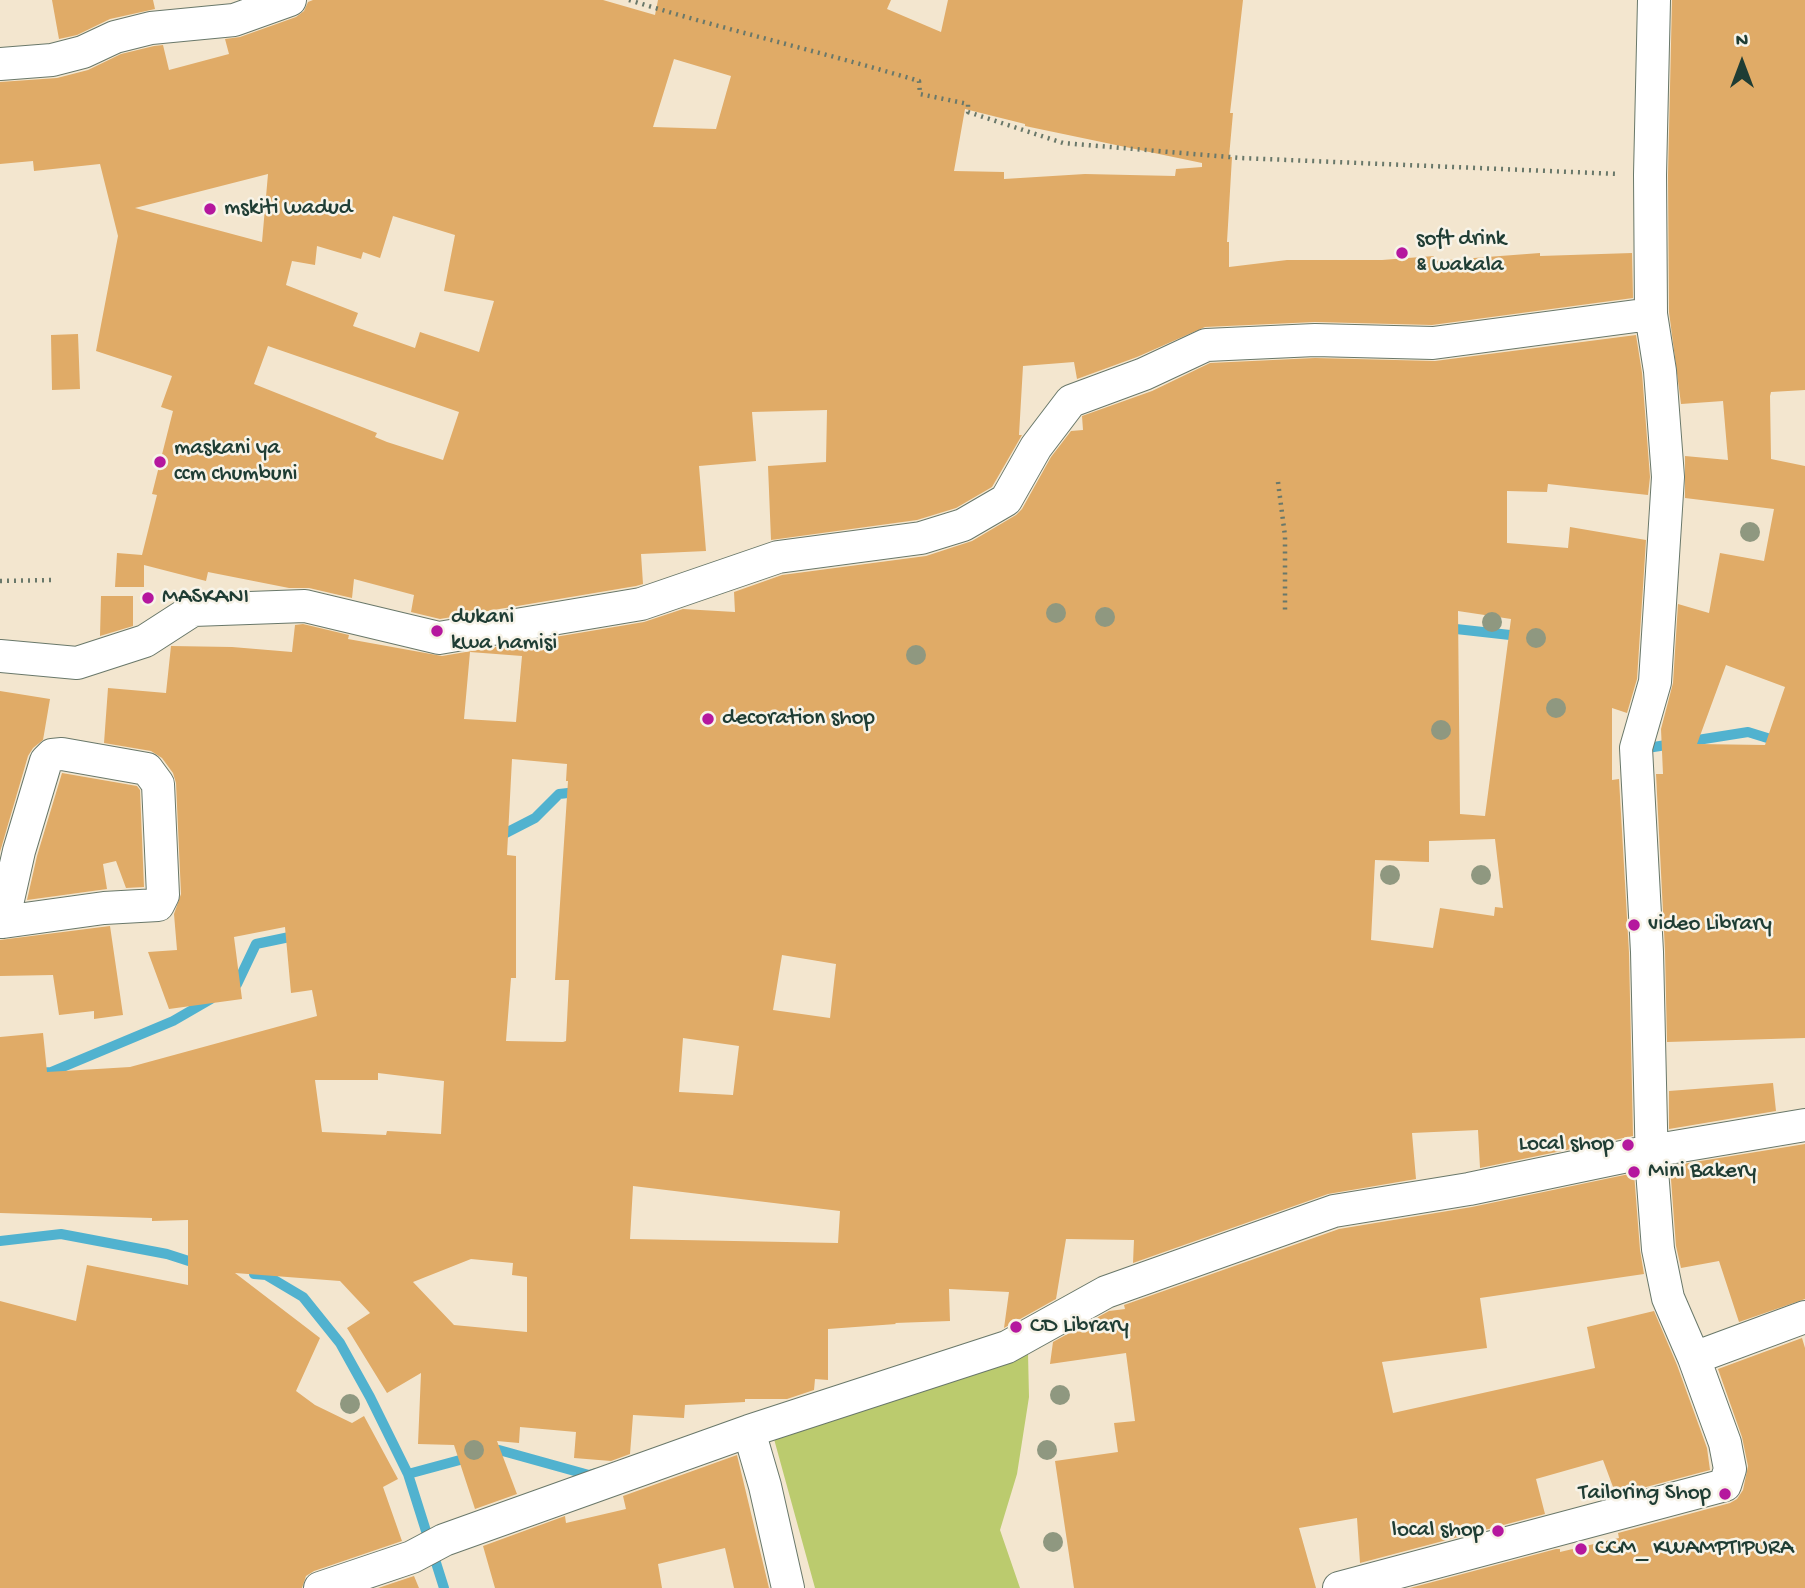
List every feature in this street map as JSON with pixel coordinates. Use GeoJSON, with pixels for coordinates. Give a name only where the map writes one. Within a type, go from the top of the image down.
{"type":"FeatureCollection","features":[{"type":"Feature","properties":{"kind":"street"},"geometry":{"type":"LineString","coordinates":[[0,64],[52,60],[83,52],[115,37],[151,28],[234,20],[290,0]]}},
{"type":"Feature","properties":{"kind":"street"},"geometry":{"type":"LineString","coordinates":[[1339,1588],[1725,1485],[1730,1469],[1725,1443],[1694,1358],[1668,1298],[1658,1249],[1651,1151],[1647,952],[1636,748],[1655,682],[1668,478],[1660,371],[1651,314],[1650,175],[1654,0]]}},
{"type":"Feature","properties":{"kind":"street"},"geometry":{"type":"LineString","coordinates":[[0,656],[77,663],[145,641],[193,610],[305,606],[439,638],[641,604],[778,557],[921,538],[963,525],[1006,500],[1036,447],[1072,401],[1144,374],[1206,345],[1315,340],[1433,344],[1651,314]]}},
{"type":"Feature","properties":{"kind":"street"},"geometry":{"type":"LineString","coordinates":[[62,754],[147,769],[158,783],[163,895],[158,905],[104,908],[1,922],[46,761],[52,755],[62,754]]}},
{"type":"Feature","properties":{"kind":"street"},"geometry":{"type":"LineString","coordinates":[[320,1588],[412,1557],[444,1540],[750,1431],[1007,1347],[1106,1292],[1334,1210],[1469,1189],[1651,1151],[1805,1125]]}},
{"type":"Feature","properties":{"kind":"street"},"geometry":{"type":"LineString","coordinates":[[1694,1358],[1805,1317]]}},
{"type":"Feature","properties":{"kind":"street"},"geometry":{"type":"LineString","coordinates":[[750,1431],[788,1588]]}},
{"type":"Feature","properties":{"kind":"path"},"geometry":{"type":"LineString","coordinates":[[629,0],[706,24],[919,81],[920,94],[968,104],[968,112],[1063,143],[1241,158],[1650,175]]}},
{"type":"Feature","properties":{"kind":"path"},"geometry":{"type":"LineString","coordinates":[[1278,482],[1285,536],[1285,614]]}},
{"type":"Feature","properties":{"kind":"path"},"geometry":{"type":"LineString","coordinates":[[0,580],[54,580]]}},
{"type":"Feature","properties":{"kind":"green space"},"geometry":{"type":"Polygon","coordinates":[[[1028,1353],[1029,1397],[1017,1474],[1000,1530],[1020,1588],[815,1588],[774,1439],[1028,1353]]]}},
{"type":"Feature","properties":{"kind":"building"},"geometry":{"type":"Polygon","coordinates":[[[52,0],[153,0],[155,9],[110,19],[77,35],[59,39],[52,0]]]}},
{"type":"Feature","properties":{"kind":"building"},"geometry":{"type":"Polygon","coordinates":[[[603,0],[655,15],[658,0],[891,0],[887,9],[941,32],[948,0],[1243,0],[1230,113],[1233,113],[1229,157],[1232,157],[1227,242],[1229,267],[1287,260],[1382,260],[1434,256],[1434,261],[1540,253],[1540,256],[1632,253],[1633,298],[1432,325],[1315,322],[1205,327],[1137,357],[1077,379],[1074,362],[1023,366],[1019,435],[1022,435],[992,487],[956,508],[917,520],[771,540],[768,466],[826,462],[827,410],[752,412],[756,461],[699,466],[706,551],[641,554],[643,584],[636,586],[440,619],[411,612],[414,595],[354,579],[352,598],[309,588],[289,588],[208,572],[206,581],[144,565],[144,587],[115,587],[117,553],[142,555],[157,495],[152,494],[173,411],[161,407],[172,376],[96,351],[118,236],[100,164],[34,171],[33,161],[0,164],[0,82],[57,78],[88,70],[121,54],[163,45],[169,70],[229,54],[225,39],[240,37],[296,17],[304,11],[308,2],[603,0]],[[674,59],[653,127],[716,129],[731,76],[674,59]],[[965,109],[954,171],[1004,172],[1004,179],[1085,174],[1175,176],[1176,169],[1202,167],[1202,163],[1025,126],[965,109]],[[268,174],[135,208],[262,242],[268,174]],[[393,216],[380,258],[363,252],[361,259],[317,246],[315,265],[292,261],[286,285],[358,313],[353,326],[415,348],[420,332],[479,352],[494,301],[444,291],[455,235],[393,216]],[[268,346],[254,384],[377,433],[375,437],[387,442],[443,460],[459,412],[268,346]]]}},
{"type":"Feature","properties":{"kind":"building"},"geometry":{"type":"Polygon","coordinates":[[[1672,0],[1805,0],[1805,390],[1771,392],[1770,396],[1771,459],[1805,466],[1805,1038],[1667,1042],[1656,774],[1663,774],[1661,729],[1673,683],[1678,604],[1709,613],[1720,553],[1764,561],[1774,509],[1685,498],[1685,456],[1728,460],[1723,401],[1681,404],[1669,312],[1668,175],[1672,0]],[[1726,665],[1697,744],[1765,745],[1785,687],[1726,665]]]}},
{"type":"Feature","properties":{"kind":"building"},"geometry":{"type":"Polygon","coordinates":[[[78,334],[80,389],[52,390],[51,335],[78,334]]]}},
{"type":"Feature","properties":{"kind":"building"},"geometry":{"type":"Polygon","coordinates":[[[1636,335],[1642,373],[1650,477],[1648,495],[1548,484],[1547,492],[1507,491],[1507,543],[1568,548],[1570,527],[1646,540],[1637,679],[1627,713],[1612,708],[1612,780],[1619,779],[1629,953],[1633,1136],[1480,1168],[1478,1130],[1412,1133],[1416,1179],[1328,1194],[1133,1263],[1134,1240],[1066,1239],[1056,1299],[1004,1328],[1009,1292],[949,1289],[950,1321],[828,1329],[828,1380],[815,1379],[814,1390],[787,1399],[745,1399],[745,1402],[685,1405],[684,1418],[633,1415],[630,1454],[611,1461],[574,1458],[576,1432],[520,1427],[519,1443],[497,1441],[517,1494],[475,1509],[454,1445],[418,1444],[421,1373],[387,1393],[347,1328],[370,1313],[340,1281],[235,1273],[320,1338],[296,1391],[315,1405],[352,1423],[364,1416],[398,1479],[383,1487],[402,1541],[314,1571],[306,1576],[302,1588],[0,1588],[0,1301],[76,1321],[87,1265],[188,1285],[188,1220],[152,1221],[152,1218],[0,1213],[0,1037],[43,1033],[47,1072],[130,1067],[317,1016],[312,990],[291,993],[285,927],[234,937],[242,999],[169,1009],[148,952],[177,950],[174,914],[181,894],[176,783],[173,773],[162,758],[151,751],[104,743],[108,688],[166,693],[171,646],[292,652],[295,625],[303,624],[349,635],[348,639],[442,656],[644,622],[683,609],[735,612],[734,592],[782,575],[926,556],[972,541],[1022,509],[1051,457],[1071,431],[1083,430],[1082,416],[1152,391],[1210,363],[1315,358],[1435,361],[1636,335]],[[1458,611],[1460,814],[1485,816],[1511,619],[1458,611]],[[470,652],[464,719],[516,722],[522,656],[470,652]],[[512,759],[507,855],[516,856],[516,978],[511,978],[506,1041],[563,1042],[566,1041],[569,980],[555,980],[567,764],[512,759]],[[1495,839],[1429,841],[1429,862],[1375,860],[1371,940],[1433,948],[1440,908],[1494,916],[1495,907],[1503,908],[1495,839]],[[782,955],[773,1010],[830,1018],[836,964],[782,955]],[[683,1038],[679,1092],[733,1095],[739,1046],[683,1038]],[[378,1073],[378,1080],[315,1080],[322,1132],[441,1134],[444,1081],[378,1073]],[[633,1186],[630,1239],[838,1243],[840,1211],[633,1186]],[[471,1259],[413,1282],[454,1325],[527,1332],[527,1277],[512,1275],[513,1263],[471,1259]]]}},
{"type":"Feature","properties":{"kind":"building"},"geometry":{"type":"Polygon","coordinates":[[[101,596],[133,596],[133,626],[100,636],[101,596]]]}},
{"type":"Feature","properties":{"kind":"building"},"geometry":{"type":"Polygon","coordinates":[[[0,691],[50,699],[43,740],[28,756],[0,852],[0,691]]]}},
{"type":"Feature","properties":{"kind":"building"},"geometry":{"type":"Polygon","coordinates":[[[62,773],[137,786],[140,790],[144,887],[126,888],[116,861],[103,864],[107,889],[27,900],[62,773]]]}},
{"type":"Feature","properties":{"kind":"building"},"geometry":{"type":"Polygon","coordinates":[[[110,926],[123,1015],[94,1019],[94,1011],[59,1015],[53,975],[0,976],[0,940],[110,926]]]}},
{"type":"Feature","properties":{"kind":"building"},"geometry":{"type":"Polygon","coordinates":[[[1773,1083],[1776,1111],[1669,1129],[1669,1091],[1773,1083]]]}},
{"type":"Feature","properties":{"kind":"building"},"geometry":{"type":"Polygon","coordinates":[[[1805,1144],[1805,1299],[1739,1322],[1719,1261],[1681,1268],[1676,1246],[1670,1166],[1805,1144]]]}},
{"type":"Feature","properties":{"kind":"building"},"geometry":{"type":"Polygon","coordinates":[[[1634,1173],[1644,1274],[1480,1298],[1487,1348],[1382,1362],[1393,1413],[1595,1368],[1587,1327],[1654,1311],[1707,1448],[1710,1470],[1616,1495],[1603,1460],[1536,1479],[1545,1514],[1360,1563],[1357,1518],[1299,1528],[1316,1588],[1074,1588],[1055,1461],[1118,1452],[1114,1423],[1135,1421],[1126,1353],[1050,1364],[1053,1342],[1109,1311],[1125,1309],[1124,1305],[1339,1229],[1472,1207],[1634,1173]]]}},
{"type":"Feature","properties":{"kind":"building"},"geometry":{"type":"Polygon","coordinates":[[[1802,1338],[1805,1348],[1805,1588],[1410,1588],[1556,1549],[1560,1549],[1560,1552],[1619,1538],[1618,1533],[1737,1499],[1743,1490],[1748,1466],[1742,1437],[1718,1369],[1802,1338]]]}},
{"type":"Feature","properties":{"kind":"building"},"geometry":{"type":"Polygon","coordinates":[[[737,1455],[769,1588],[734,1588],[725,1548],[658,1564],[662,1588],[495,1588],[483,1546],[565,1516],[566,1523],[626,1509],[623,1496],[737,1455]]]}},
{"type":"Feature","properties":{"kind":"building"},"geometry":{"type":"Polygon","coordinates":[[[414,1576],[419,1588],[378,1588],[414,1576]]]}},
{"type":"Feature","properties":{"kind":"waterway"},"geometry":{"type":"LineString","coordinates":[[1447,628],[1519,636]]}},
{"type":"Feature","properties":{"kind":"waterway"},"geometry":{"type":"LineString","coordinates":[[1641,749],[1748,732],[1777,741]]}},
{"type":"Feature","properties":{"kind":"waterway"},"geometry":{"type":"LineString","coordinates":[[498,837],[535,818],[559,794],[577,792]]}},
{"type":"Feature","properties":{"kind":"waterway"},"geometry":{"type":"LineString","coordinates":[[233,987],[237,984],[256,944],[299,935]]}},
{"type":"Feature","properties":{"kind":"waterway"},"geometry":{"type":"LineString","coordinates":[[39,1073],[51,1072],[173,1021],[211,999]]}},
{"type":"Feature","properties":{"kind":"waterway"},"geometry":{"type":"LineString","coordinates":[[0,1241],[61,1234],[167,1254],[198,1264]]}},
{"type":"Feature","properties":{"kind":"waterway"},"geometry":{"type":"LineString","coordinates":[[254,1274],[266,1275],[303,1297],[340,1343],[408,1474],[444,1588]]}},
{"type":"Feature","properties":{"kind":"waterway"},"geometry":{"type":"LineString","coordinates":[[489,1452],[499,1450],[589,1475],[596,1473]]}},
{"type":"Feature","properties":{"kind":"waterway"},"geometry":{"type":"LineString","coordinates":[[408,1474],[471,1457]]}},
{"type":"Feature","properties":{"kind":"place","name":"mskiti wadud"},"geometry":{"type":"Point","coordinates":[210,209]}},
{"type":"Feature","properties":{"kind":"place","name":"soft drink & wakala"},"geometry":{"type":"Point","coordinates":[1402,253]}},
{"type":"Feature","properties":{"kind":"place","name":"maskani ya ccm chumbuni"},"geometry":{"type":"Point","coordinates":[160,462]}},
{"type":"Feature","properties":{"kind":"place","name":"MASKANI"},"geometry":{"type":"Point","coordinates":[148,598]}},
{"type":"Feature","properties":{"kind":"place","name":"dukani kwa hamisi"},"geometry":{"type":"Point","coordinates":[437,631]}},
{"type":"Feature","properties":{"kind":"place","name":"decoration shop"},"geometry":{"type":"Point","coordinates":[708,719]}},
{"type":"Feature","properties":{"kind":"place","name":"video Library"},"geometry":{"type":"Point","coordinates":[1634,925]}},
{"type":"Feature","properties":{"kind":"place","name":"Local shop"},"geometry":{"type":"Point","coordinates":[1628,1145]}},
{"type":"Feature","properties":{"kind":"place","name":"Mini Bakery"},"geometry":{"type":"Point","coordinates":[1634,1172]}},
{"type":"Feature","properties":{"kind":"place","name":"CD Library"},"geometry":{"type":"Point","coordinates":[1016,1327]}},
{"type":"Feature","properties":{"kind":"place","name":"Tailoring Shop"},"geometry":{"type":"Point","coordinates":[1725,1494]}},
{"type":"Feature","properties":{"kind":"place","name":"local shop"},"geometry":{"type":"Point","coordinates":[1498,1531]}},
{"type":"Feature","properties":{"kind":"place","name":"CCM_ KWAMPTIPURA"},"geometry":{"type":"Point","coordinates":[1581,1549]}}]}
